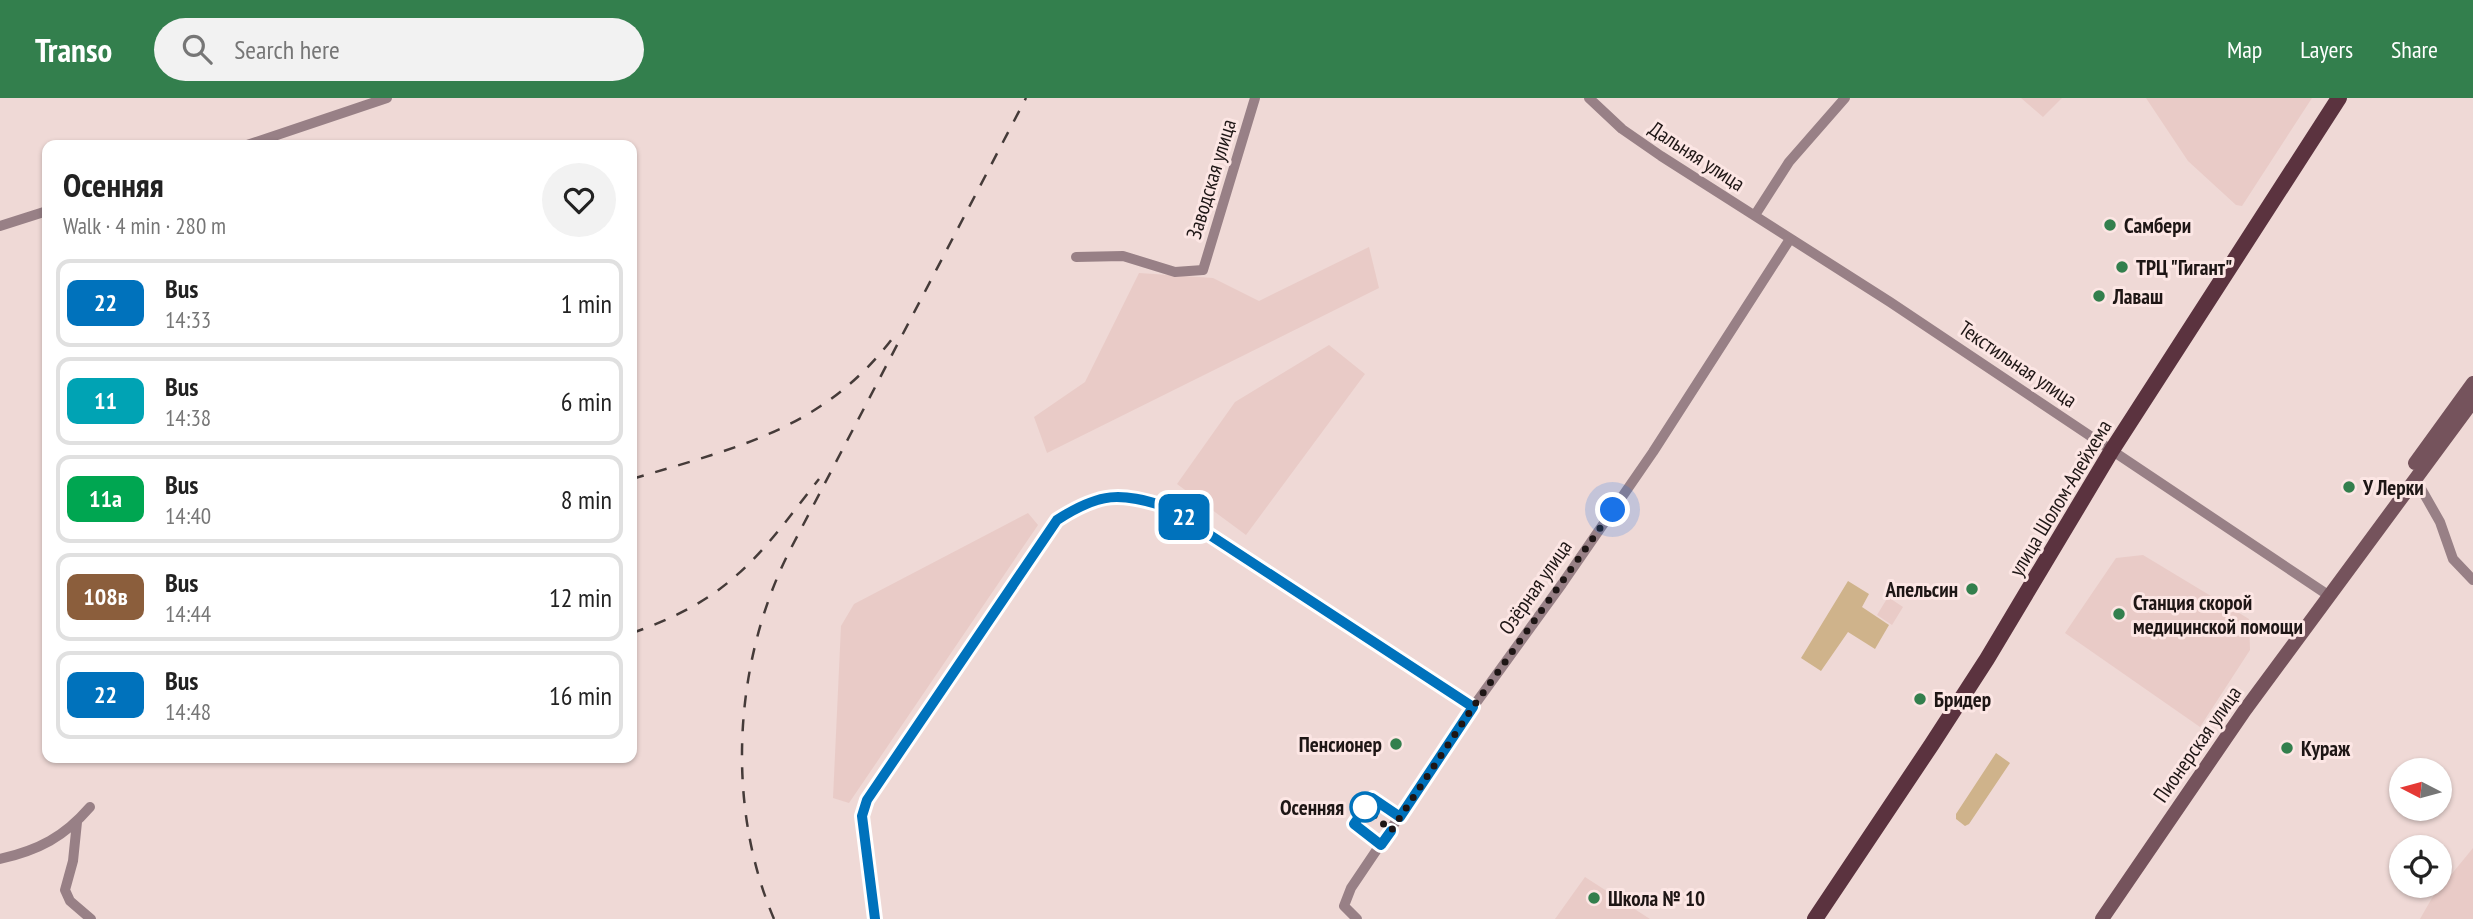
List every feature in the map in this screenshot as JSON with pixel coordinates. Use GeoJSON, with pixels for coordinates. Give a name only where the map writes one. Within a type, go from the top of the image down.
{"type":"FeatureCollection","features":[{"type":"Feature","properties":{"kind":"main road","name":"улица Шолом-Алейхема"},"geometry":{"type":"LineString","coordinates":[[1815,919],[1987,659],[2112,450],[2339,98]]}},
{"type":"Feature","properties":{"kind":"main road","name":"Пионерская улица"},"geometry":{"type":"LineString","coordinates":[[2102,919],[2245,710],[2412,475],[2473,383]]}},
{"type":"Feature","properties":{"kind":"main road","name":"Пионерская улица"},"geometry":{"type":"LineString","coordinates":[[2412,475],[2473,401]]}},
{"type":"Feature","properties":{"kind":"street"},"geometry":{"type":"LineString","coordinates":[[262,140],[387,98]]}},
{"type":"Feature","properties":{"kind":"street","name":"Заводская улица"},"geometry":{"type":"LineString","coordinates":[[1076,257],[1123,256],[1175,272],[1203,270],[1255,98]]}},
{"type":"Feature","properties":{"kind":"street","name":"Дальняя улица"},"geometry":{"type":"LineString","coordinates":[[1589,98],[1622,129],[1755,215]]}},
{"type":"Feature","properties":{"kind":"street"},"geometry":{"type":"LineString","coordinates":[[1755,215],[1789,162],[1845,98]]}},
{"type":"Feature","properties":{"kind":"street"},"geometry":{"type":"LineString","coordinates":[[0,226],[42,213]]}},
{"type":"Feature","properties":{"kind":"street","name":"Текстильная улица"},"geometry":{"type":"LineString","coordinates":[[1755,215],[1890,302],[2328,595]]}},
{"type":"Feature","properties":{"kind":"street","name":"Озёрная улица"},"geometry":{"type":"LineString","coordinates":[[1357,919],[1344,906],[1351,888],[1473,707],[1653,452],[1790,239]]}},
{"type":"Feature","properties":{"kind":"street"},"geometry":{"type":"LineString","coordinates":[[2412,475],[2440,522],[2453,559],[2473,580]]}},
{"type":"Feature","properties":{"kind":"street"},"geometry":{"type":"LineString","coordinates":[[875,919],[862,816],[867,800],[1057,520],[1086,504],[1104,498],[1134,497],[1167,507],[1473,707]]}},
{"type":"Feature","properties":{"kind":"street"},"geometry":{"type":"LineString","coordinates":[[0,859],[50,843],[77,822],[90,807]]}},
{"type":"Feature","properties":{"kind":"street"},"geometry":{"type":"LineString","coordinates":[[77,822],[73,861],[65,890],[70,901],[92,919]]}},
{"type":"Feature","properties":{"kind":"shaded area"},"geometry":{"type":"Polygon","coordinates":[[[2021,98],[2062,98],[2043,117],[2021,98]]]}},
{"type":"Feature","properties":{"kind":"shaded area"},"geometry":{"type":"Polygon","coordinates":[[[2146,98],[2312,98],[2242,206],[2236,205],[2188,161],[2146,98]]]}},
{"type":"Feature","properties":{"kind":"shaded area"},"geometry":{"type":"Polygon","coordinates":[[[1369,247],[1379,288],[1047,453],[1034,417],[1085,382],[1139,273],[1213,278],[1259,301],[1369,247]]]}},
{"type":"Feature","properties":{"kind":"shaded area"},"geometry":{"type":"Polygon","coordinates":[[[1329,345],[1365,374],[1246,535],[1177,484],[1235,402],[1329,345]]]}},
{"type":"Feature","properties":{"kind":"shaded area"},"geometry":{"type":"Polygon","coordinates":[[[1028,513],[1038,525],[849,803],[833,798],[841,626],[854,604],[1028,513]]]}},
{"type":"Feature","properties":{"kind":"shaded area"},"geometry":{"type":"Polygon","coordinates":[[[2143,555],[2249,619],[2250,650],[2200,727],[2065,633],[2116,558],[2143,555]]]}},
{"type":"Feature","properties":{"kind":"shaded area"},"geometry":{"type":"Polygon","coordinates":[[[1848,581],[1869,594],[1862,607],[1889,625],[1875,649],[1848,632],[1821,671],[1801,658],[1848,581]]]}},
{"type":"Feature","properties":{"kind":"shaded area"},"geometry":{"type":"Polygon","coordinates":[[[1888,597],[1903,607],[1892,625],[1877,615],[1888,597]]]}},
{"type":"Feature","properties":{"kind":"shaded area"},"geometry":{"type":"Polygon","coordinates":[[[1996,753],[2010,763],[1965,826],[1956,819],[1956,814],[1996,753]]]}},
{"type":"Feature","properties":{"kind":"shaded area"},"geometry":{"type":"Polygon","coordinates":[[[2473,848],[2473,919],[2420,919],[2432,898],[2452,898],[2452,874],[2473,848]]]}},
{"type":"Feature","properties":{"kind":"shaded area","name":"Школа № 10"},"geometry":{"type":"Polygon","coordinates":[[[1585,877],[1650,919],[1555,919],[1585,877]]]}},
{"type":"Feature","properties":{"kind":"railway"},"geometry":{"type":"LineString","coordinates":[[774,919],[758,875],[748,829],[743,781],[742,734],[747,686],[757,640],[771,595],[789,552],[1026,98]]}},
{"type":"Feature","properties":{"kind":"railway"},"geometry":{"type":"LineString","coordinates":[[637,477],[743,444],[809,413],[839,393],[868,367],[895,335]]}},
{"type":"Feature","properties":{"kind":"railway"},"geometry":{"type":"LineString","coordinates":[[637,631],[684,611],[731,580],[767,545],[819,479]]}},
{"type":"Feature","properties":{"kind":"bus line","name":"22"},"geometry":{"type":"LineString","coordinates":[[875,919],[862,816],[867,800],[1057,520],[1077,507],[1104,498],[1134,497],[1167,507],[1473,707],[1400,817],[1372,798],[1354,824],[1381,845],[1391,831]]}},
{"type":"Feature","properties":{"kind":"place","name":"Самбери"},"geometry":{"type":"Point","coordinates":[2110,225]}},
{"type":"Feature","properties":{"kind":"place","name":"ТРЦ \"Гигант\""},"geometry":{"type":"Point","coordinates":[2122,267]}},
{"type":"Feature","properties":{"kind":"place","name":"Лаваш"},"geometry":{"type":"Point","coordinates":[2099,296]}},
{"type":"Feature","properties":{"kind":"place","name":"У Лерки"},"geometry":{"type":"Point","coordinates":[2349,487]}},
{"type":"Feature","properties":{"kind":"place","name":"Апельсин"},"geometry":{"type":"Point","coordinates":[1972,589]}},
{"type":"Feature","properties":{"kind":"place","name":"Станция скорой медицинской помощи"},"geometry":{"type":"Point","coordinates":[2119,614]}},
{"type":"Feature","properties":{"kind":"place","name":"Бридер"},"geometry":{"type":"Point","coordinates":[1920,699]}},
{"type":"Feature","properties":{"kind":"place","name":"Пенсионер"},"geometry":{"type":"Point","coordinates":[1396,744]}},
{"type":"Feature","properties":{"kind":"place","name":"Кураж"},"geometry":{"type":"Point","coordinates":[2287,748]}},
{"type":"Feature","properties":{"kind":"place","name":"Осенняя"},"geometry":{"type":"Point","coordinates":[1365,807]}},
{"type":"Feature","properties":{"kind":"place","name":"Школа № 10"},"geometry":{"type":"Point","coordinates":[1594,898]}},
{"type":"Feature","properties":{"kind":"route"},"geometry":{"type":"LineString","coordinates":[[1365,807],[1391,831],[1473,707],[1613,510]]}}]}
